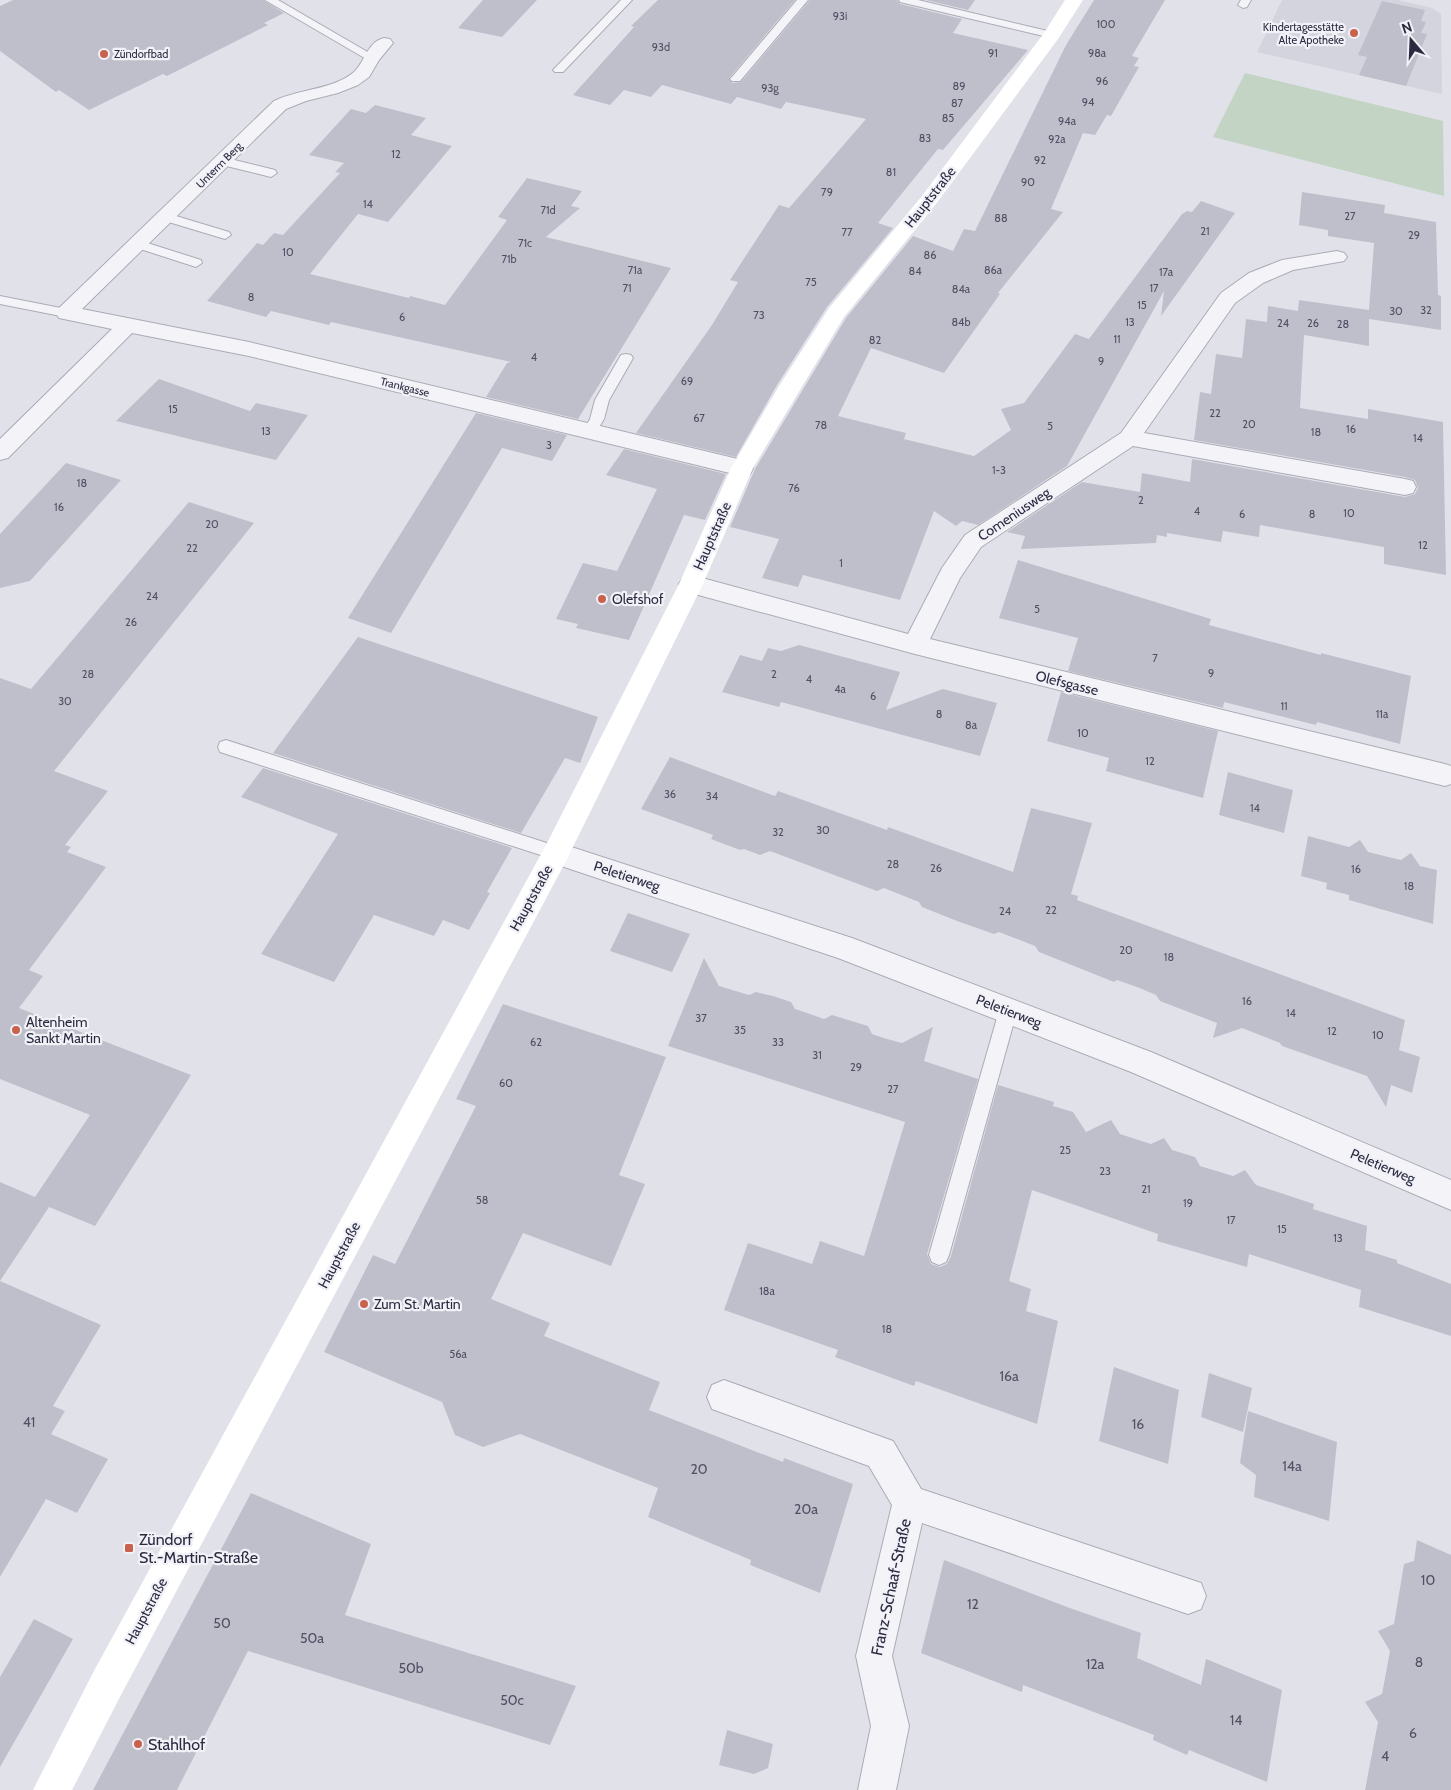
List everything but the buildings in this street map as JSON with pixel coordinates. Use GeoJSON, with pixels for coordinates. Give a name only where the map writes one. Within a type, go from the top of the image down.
{"type":"FeatureCollection","features":[{"type":"Feature","properties":{"kind":"main road","name":"Hauptstraße"},"geometry":{"type":"LineString","coordinates":[[52,1790],[117,1665],[556,853],[691,584],[742,468],[836,313],[929,200],[1052,35],[1074,0]]}},
{"type":"Feature","properties":{"kind":"street","name":"Unterm Berg"},"geometry":{"type":"LineString","coordinates":[[66,313],[280,105],[297,97],[341,86],[352,80],[362,73],[384,43]]}},
{"type":"Feature","properties":{"kind":"street","name":"Comeniusweg"},"geometry":{"type":"LineString","coordinates":[[916,645],[950,574],[973,541],[1129,438],[1228,298],[1256,278],[1289,264],[1337,257]]}},
{"type":"Feature","properties":{"kind":"street","name":"Trankgasse"},"geometry":{"type":"LineString","coordinates":[[66,313],[249,349],[742,468]]}},
{"type":"Feature","properties":{"kind":"street"},"geometry":{"type":"LineString","coordinates":[[0,452],[129,324]]}},
{"type":"Feature","properties":{"kind":"street"},"geometry":{"type":"LineString","coordinates":[[1129,438],[1405,487]]}},
{"type":"Feature","properties":{"kind":"street","name":"Olefsgasse"},"geometry":{"type":"LineString","coordinates":[[691,584],[916,645],[1445,776]]}},
{"type":"Feature","properties":{"kind":"street","name":"Peletierweg"},"geometry":{"type":"LineString","coordinates":[[556,853],[842,947],[1141,1062],[1451,1196]]}},
{"type":"Feature","properties":{"kind":"street","name":"Franz-Schaaf-Straße"},"geometry":{"type":"LineString","coordinates":[[724,1397],[881,1453],[910,1502],[1188,1596]]}},
{"type":"Feature","properties":{"kind":"street","name":"Franz-Schaaf-Straße"},"geometry":{"type":"LineString","coordinates":[[877,1790],[890,1726],[874,1656],[910,1502]]}},
{"type":"Feature","properties":{"kind":"lane"},"geometry":{"type":"LineString","coordinates":[[270,0],[372,58]]}},
{"type":"Feature","properties":{"kind":"lane"},"geometry":{"type":"LineString","coordinates":[[559,70],[626,0]]}},
{"type":"Feature","properties":{"kind":"lane"},"geometry":{"type":"LineString","coordinates":[[736,79],[803,0]]}},
{"type":"Feature","properties":{"kind":"lane"},"geometry":{"type":"LineString","coordinates":[[904,0],[1052,35]]}},
{"type":"Feature","properties":{"kind":"lane"},"geometry":{"type":"LineString","coordinates":[[222,162],[271,173]]}},
{"type":"Feature","properties":{"kind":"lane"},"geometry":{"type":"LineString","coordinates":[[166,217],[224,235]]}},
{"type":"Feature","properties":{"kind":"lane"},"geometry":{"type":"LineString","coordinates":[[138,244],[196,263]]}},
{"type":"Feature","properties":{"kind":"lane"},"geometry":{"type":"LineString","coordinates":[[0,300],[66,313]]}},
{"type":"Feature","properties":{"kind":"lane"},"geometry":{"type":"LineString","coordinates":[[590,431],[597,419],[602,400],[626,358]]}},
{"type":"Feature","properties":{"kind":"lane"},"geometry":{"type":"LineString","coordinates":[[226,747],[556,853]]}},
{"type":"Feature","properties":{"kind":"lane"},"geometry":{"type":"LineString","coordinates":[[939,1255],[1008,1011]]}},
{"type":"Feature","properties":{"kind":"shaded area","name":"Kindertagesstätte Alte Apotheke"},"geometry":{"type":"Polygon","coordinates":[[[1282,0],[1398,0],[1432,8],[1441,14],[1442,94],[1257,52],[1282,0]]]}},
{"type":"Feature","properties":{"kind":"green space"},"geometry":{"type":"Polygon","coordinates":[[[1245,73],[1443,121],[1444,196],[1213,137],[1245,73]]]}},
{"type":"Feature","properties":{"kind":"place","name":"Kindertagesstätte Alte Apotheke"},"geometry":{"type":"Point","coordinates":[1354,33]}},
{"type":"Feature","properties":{"kind":"place","name":"Zündorfbad"},"geometry":{"type":"Point","coordinates":[104,54]}},
{"type":"Feature","properties":{"kind":"place","name":"Olefshof"},"geometry":{"type":"Point","coordinates":[602,599]}},
{"type":"Feature","properties":{"kind":"place","name":"Altenheim Sankt Martin"},"geometry":{"type":"Point","coordinates":[16,1030]}},
{"type":"Feature","properties":{"kind":"place","name":"Zum St. Martin"},"geometry":{"type":"Point","coordinates":[364,1304]}},
{"type":"Feature","properties":{"kind":"place","name":"Zündorf St.-Martin-Straße"},"geometry":{"type":"Point","coordinates":[129,1548]}},
{"type":"Feature","properties":{"kind":"place","name":"Stahlhof"},"geometry":{"type":"Point","coordinates":[138,1744]}}]}
